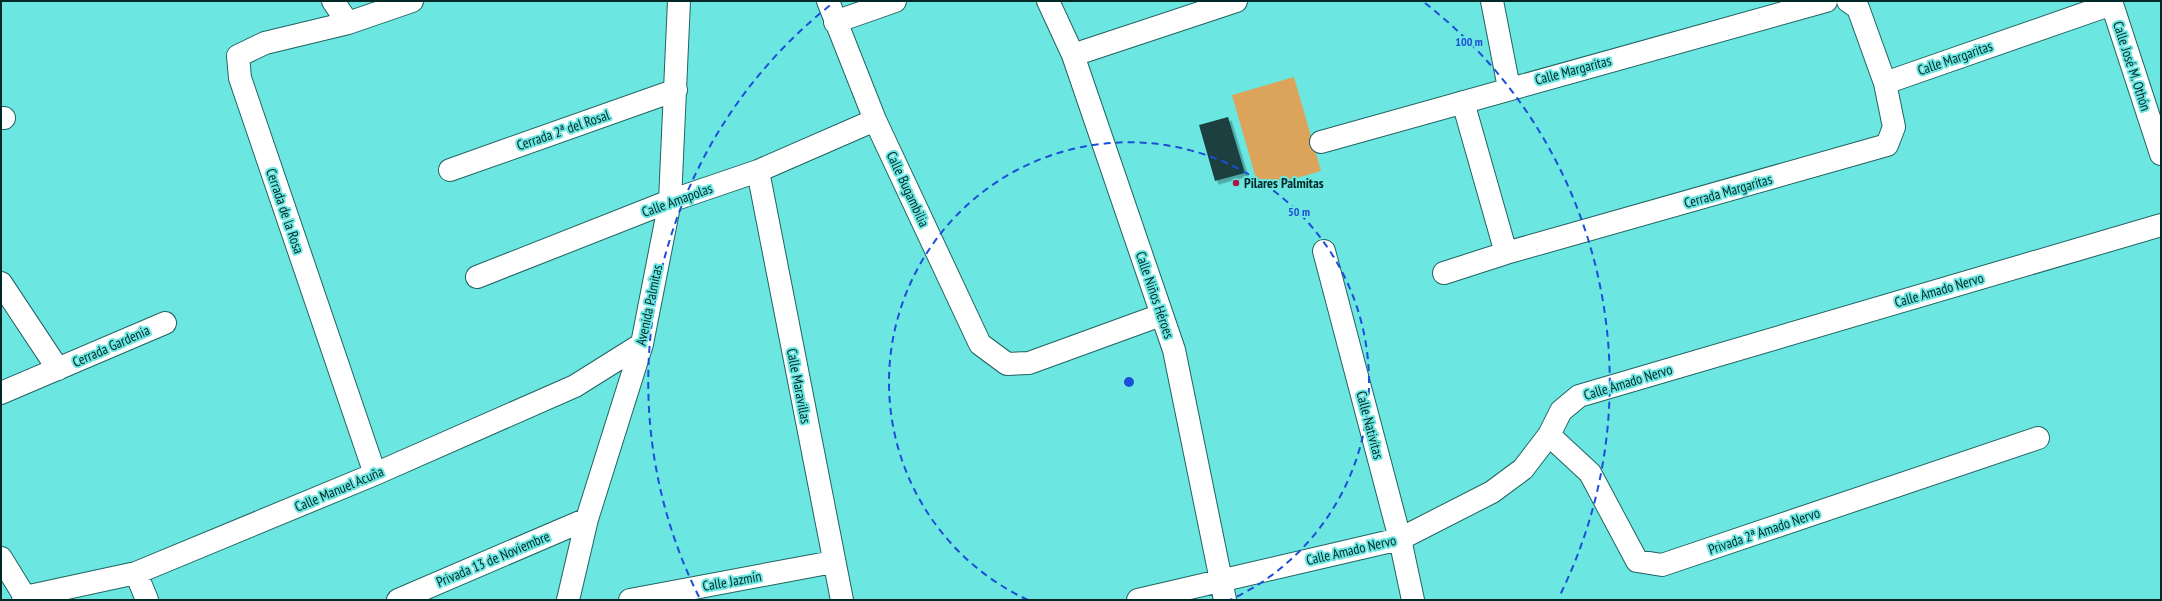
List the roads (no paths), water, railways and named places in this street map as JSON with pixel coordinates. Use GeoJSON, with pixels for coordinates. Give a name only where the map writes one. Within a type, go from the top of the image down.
{"type":"FeatureCollection","features":[{"type":"Feature","properties":{"kind":"street"},"geometry":{"type":"LineString","coordinates":[[334,1],[348,23],[412,1]]}},
{"type":"Feature","properties":{"kind":"street","name":"Avenida Palmitas"},"geometry":{"type":"LineString","coordinates":[[568,600],[587,519],[642,344],[670,201],[679,1]]}},
{"type":"Feature","properties":{"kind":"street","name":"Calle Bugambilia"},"geometry":{"type":"LineString","coordinates":[[828,1],[835,22],[876,120],[980,344],[1007,364],[1029,363],[1161,315]]}},
{"type":"Feature","properties":{"kind":"street"},"geometry":{"type":"LineString","coordinates":[[835,22],[896,1]]}},
{"type":"Feature","properties":{"kind":"street","name":"Calle Niños Héroes"},"geometry":{"type":"LineString","coordinates":[[1048,1],[1073,55],[1174,350],[1223,590]]}},
{"type":"Feature","properties":{"kind":"street"},"geometry":{"type":"LineString","coordinates":[[1073,55],[1236,1]]}},
{"type":"Feature","properties":{"kind":"street"},"geometry":{"type":"LineString","coordinates":[[1492,1],[1509,88]]}},
{"type":"Feature","properties":{"kind":"street","name":"Calle Margaritas"},"geometry":{"type":"LineString","coordinates":[[1321,142],[1509,88],[1826,1]]}},
{"type":"Feature","properties":{"kind":"street"},"geometry":{"type":"LineString","coordinates":[[1848,1],[1858,8],[1885,82]]}},
{"type":"Feature","properties":{"kind":"street","name":"Calle Margaritas"},"geometry":{"type":"LineString","coordinates":[[1885,82],[2112,2]]}},
{"type":"Feature","properties":{"kind":"street","name":"Calle José M. Othón"},"geometry":{"type":"LineString","coordinates":[[2112,2],[2161,153]]}},
{"type":"Feature","properties":{"kind":"street","name":"Cerrada de la Rosa"},"geometry":{"type":"LineString","coordinates":[[348,23],[265,42],[238,56],[240,78],[375,474]]}},
{"type":"Feature","properties":{"kind":"street","name":"Cerrada Margaritas"},"geometry":{"type":"LineString","coordinates":[[1444,273],[1506,253],[1887,145],[1894,127],[1885,82]]}},
{"type":"Feature","properties":{"kind":"street","name":"Cerrada 2ª del Rosal"},"geometry":{"type":"LineString","coordinates":[[450,170],[676,90]]}},
{"type":"Feature","properties":{"kind":"street"},"geometry":{"type":"LineString","coordinates":[[1463,102],[1506,253]]}},
{"type":"Feature","properties":{"kind":"street","name":"Calle Amapolas"},"geometry":{"type":"LineString","coordinates":[[477,277],[670,201],[758,171],[876,120]]}},
{"type":"Feature","properties":{"kind":"street","name":"Calle Maravillas"},"geometry":{"type":"LineString","coordinates":[[758,171],[833,562],[842,600]]}},
{"type":"Feature","properties":{"kind":"street","name":"Calle Amado Nervo"},"geometry":{"type":"LineString","coordinates":[[1138,600],[1223,590],[1400,539],[1492,492],[1523,469],[1549,435],[1561,411],[1579,396],[2161,226]]}},
{"type":"Feature","properties":{"kind":"street","name":"Calle Nativitas"},"geometry":{"type":"LineString","coordinates":[[1324,251],[1400,539],[1413,600]]}},
{"type":"Feature","properties":{"kind":"street"},"geometry":{"type":"LineString","coordinates":[[1,283],[58,369]]}},
{"type":"Feature","properties":{"kind":"street","name":"Cerrada Gardenia"},"geometry":{"type":"LineString","coordinates":[[1,393],[165,323]]}},
{"type":"Feature","properties":{"kind":"street","name":"Calle Manuel Acuña"},"geometry":{"type":"LineString","coordinates":[[24,599],[136,573],[375,474],[575,386],[642,344]]}},
{"type":"Feature","properties":{"kind":"street","name":"Privada 2ª Amado Nervo"},"geometry":{"type":"LineString","coordinates":[[1549,435],[1590,473],[1637,561],[1662,565],[2038,438]]}},
{"type":"Feature","properties":{"kind":"street","name":"Privada 13 de Noviembre"},"geometry":{"type":"LineString","coordinates":[[398,600],[587,519]]}},
{"type":"Feature","properties":{"kind":"street"},"geometry":{"type":"LineString","coordinates":[[1,558],[24,599]]}},
{"type":"Feature","properties":{"kind":"street","name":"Calle Jazmín"},"geometry":{"type":"LineString","coordinates":[[630,600],[833,562]]}},
{"type":"Feature","properties":{"kind":"street"},"geometry":{"type":"LineString","coordinates":[[136,573],[147,600]]}},
{"type":"Feature","properties":{"kind":"place","name":"Pilares Palmitas"},"geometry":{"type":"Point","coordinates":[1236,183]}}]}
